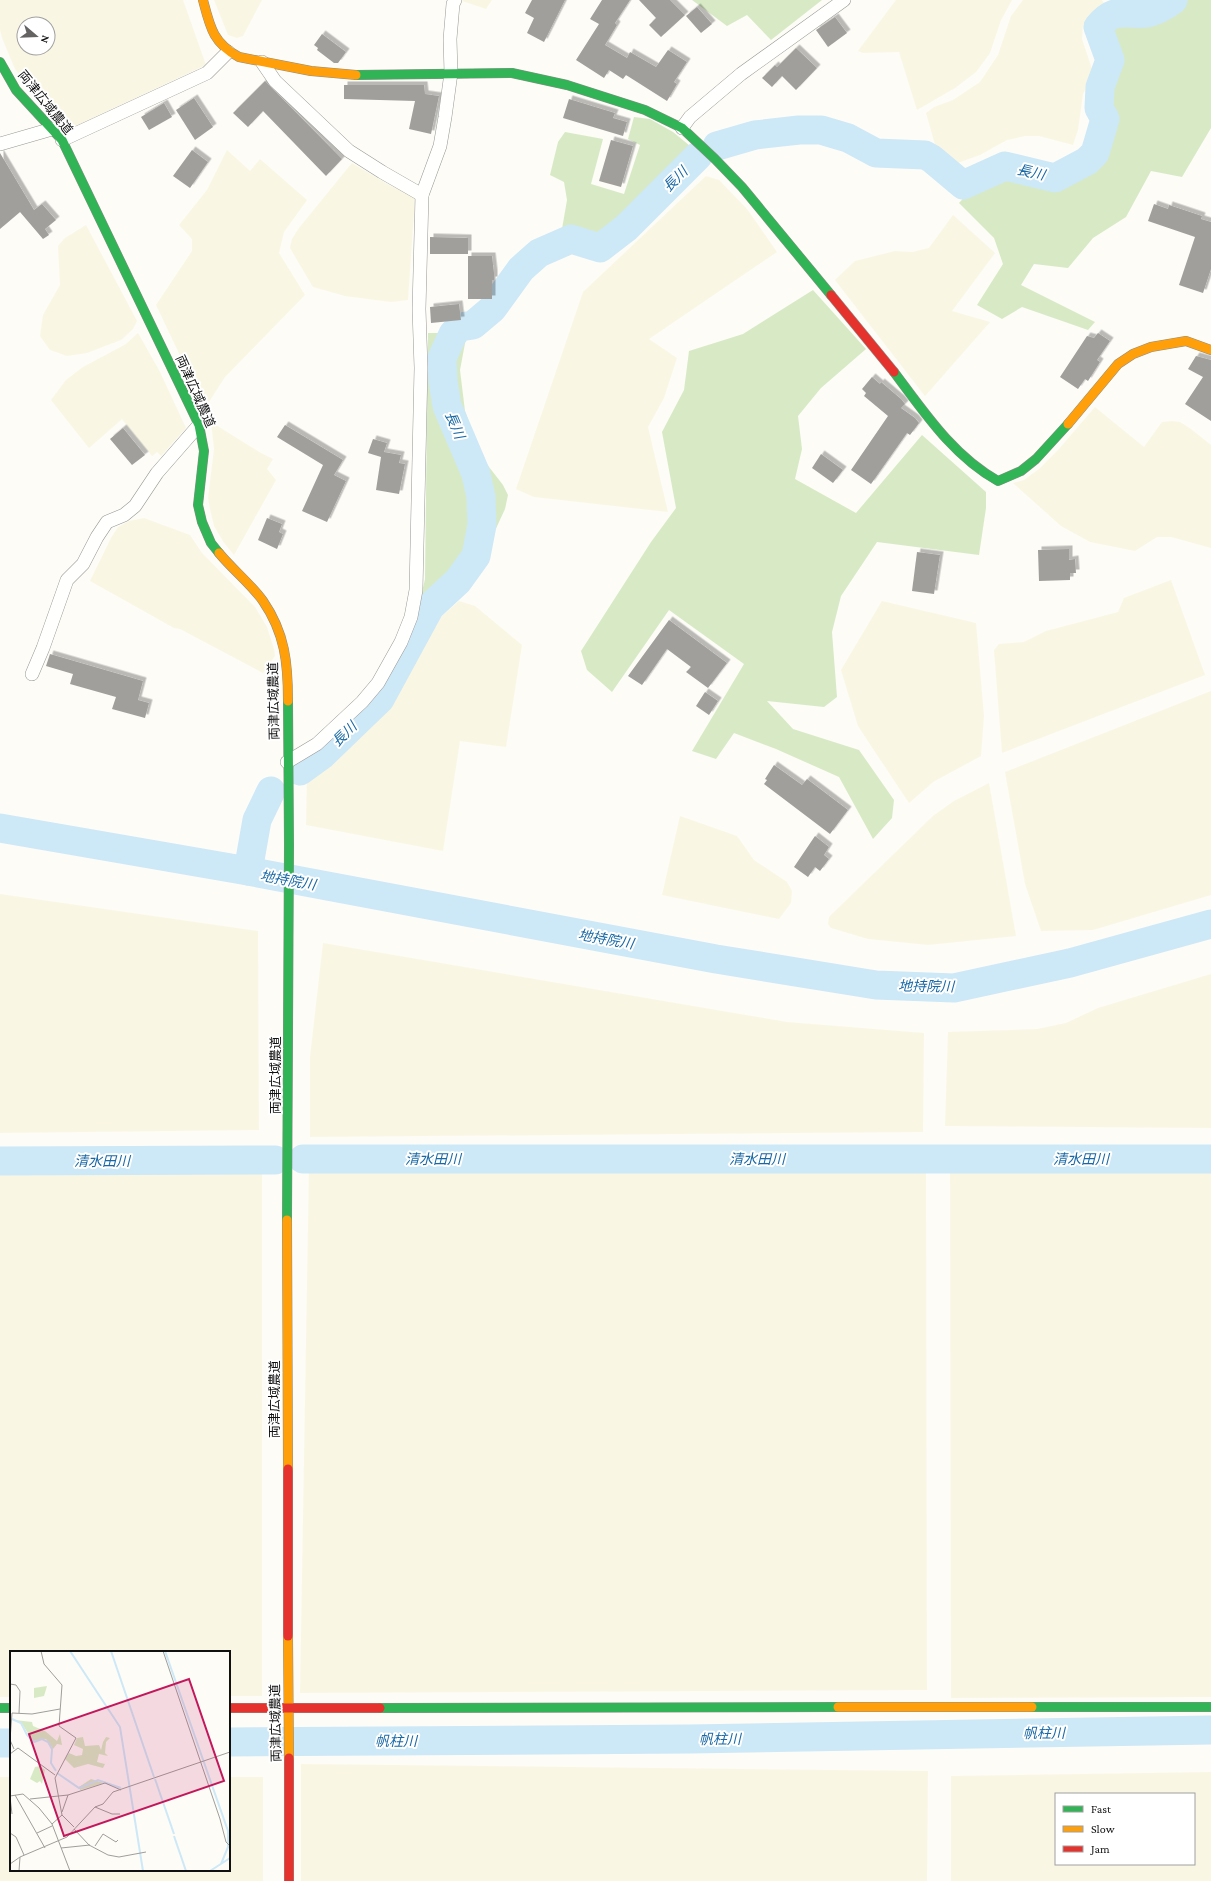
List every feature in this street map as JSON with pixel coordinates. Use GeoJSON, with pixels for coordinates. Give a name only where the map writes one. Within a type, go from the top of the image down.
{"type":"FeatureCollection","features":[{"type":"Feature","properties":{"kind":"street"},"geometry":{"type":"LineString","coordinates":[[203,0],[213,36],[228,52],[239,57],[311,71],[353,75],[512,73],[567,85],[646,110],[682,128],[742,187],[883,359],[932,423],[954,448],[976,467],[998,481],[1021,471],[1036,459],[1054,441],[1118,364],[1134,354],[1151,347],[1186,341],[1211,350]]}},
{"type":"Feature","properties":{"kind":"street"},"geometry":{"type":"LineString","coordinates":[[287,762],[317,744],[362,702],[378,683],[400,642],[411,617],[416,590],[421,368],[419,309],[422,195],[440,146],[451,73],[450,39],[453,4],[455,0]]}},
{"type":"Feature","properties":{"kind":"street"},"geometry":{"type":"LineString","coordinates":[[682,128],[690,117],[741,74],[844,0]]}},
{"type":"Feature","properties":{"kind":"street"},"geometry":{"type":"LineString","coordinates":[[62,140],[207,73],[228,52]]}},
{"type":"Feature","properties":{"kind":"street","name":"両津広域農道"},"geometry":{"type":"LineString","coordinates":[[0,62],[16,90],[62,140],[199,425],[204,451],[198,505],[202,522],[211,543],[233,570],[262,600],[276,623],[284,645],[288,670],[289,1881]]}},
{"type":"Feature","properties":{"kind":"street"},"geometry":{"type":"LineString","coordinates":[[262,62],[275,81],[350,151],[382,172],[422,195]]}},
{"type":"Feature","properties":{"kind":"street"},"geometry":{"type":"LineString","coordinates":[[0,144],[52,130]]}},
{"type":"Feature","properties":{"kind":"street"},"geometry":{"type":"LineString","coordinates":[[32,674],[43,648],[67,580],[83,564],[97,537],[107,522],[124,515],[136,506],[157,473],[199,425]]}},
{"type":"Feature","properties":{"kind":"street"},"geometry":{"type":"LineString","coordinates":[[230,1708],[1211,1707]]}},
{"type":"Feature","properties":{"kind":"shaded area"},"geometry":{"type":"Polygon","coordinates":[[[0,0],[183,0],[206,65],[65,131],[15,69],[2,38],[0,29],[0,0]]]}},
{"type":"Feature","properties":{"kind":"shaded area"},"geometry":{"type":"Polygon","coordinates":[[[214,0],[262,0],[243,36],[237,38],[228,35],[214,0]]]}},
{"type":"Feature","properties":{"kind":"shaded area"},"geometry":{"type":"Polygon","coordinates":[[[492,0],[486,9],[462,1],[492,0]]]}},
{"type":"Feature","properties":{"kind":"shaded area"},"geometry":{"type":"Polygon","coordinates":[[[896,0],[1012,0],[1001,20],[990,53],[976,72],[955,88],[917,110],[899,52],[863,53],[858,51],[896,0]]]}},
{"type":"Feature","properties":{"kind":"shaded area"},"geometry":{"type":"Polygon","coordinates":[[[1023,0],[1102,0],[1105,5],[1093,14],[1083,25],[1082,39],[1091,66],[1092,77],[1083,94],[1078,130],[1073,145],[1039,136],[1026,136],[1007,140],[980,155],[955,164],[936,148],[926,113],[934,107],[953,100],[980,82],[998,55],[1011,16],[1023,0]]]}},
{"type":"Feature","properties":{"kind":"shaded area"},"geometry":{"type":"Polygon","coordinates":[[[227,150],[250,171],[260,159],[307,200],[284,232],[279,253],[305,295],[225,377],[205,408],[156,305],[192,251],[192,239],[179,225],[207,190],[227,150]]]}},
{"type":"Feature","properties":{"kind":"shaded area"},"geometry":{"type":"Polygon","coordinates":[[[352,163],[389,185],[415,197],[408,300],[391,302],[345,296],[313,287],[290,248],[292,239],[299,228],[352,163]]]}},
{"type":"Feature","properties":{"kind":"shaded area"},"geometry":{"type":"Polygon","coordinates":[[[706,176],[719,180],[747,209],[777,252],[649,339],[677,358],[664,398],[648,427],[668,512],[534,497],[516,489],[583,292],[706,176]]]}},
{"type":"Feature","properties":{"kind":"shaded area"},"geometry":{"type":"Polygon","coordinates":[[[953,215],[995,253],[952,311],[990,322],[925,396],[835,280],[855,261],[895,251],[912,252],[929,248],[953,215]]]}},
{"type":"Feature","properties":{"kind":"shaded area"},"geometry":{"type":"Polygon","coordinates":[[[86,225],[137,321],[133,329],[121,340],[87,353],[67,356],[50,350],[40,336],[43,315],[60,285],[58,246],[65,238],[86,225]]]}},
{"type":"Feature","properties":{"kind":"shaded area"},"geometry":{"type":"Polygon","coordinates":[[[138,333],[160,372],[186,428],[161,456],[157,452],[152,456],[122,419],[89,448],[51,400],[66,380],[83,367],[126,344],[138,333]]]}},
{"type":"Feature","properties":{"kind":"shaded area"},"geometry":{"type":"Polygon","coordinates":[[[1095,407],[1144,447],[1162,422],[1172,421],[1180,422],[1211,445],[1211,548],[1171,537],[1157,537],[1135,551],[1090,542],[1061,526],[1013,483],[1024,480],[1039,469],[1058,450],[1095,407]]]}},
{"type":"Feature","properties":{"kind":"shaded area"},"geometry":{"type":"Polygon","coordinates":[[[211,422],[273,459],[267,469],[276,480],[234,555],[224,543],[214,526],[208,498],[214,449],[211,422]]]}},
{"type":"Feature","properties":{"kind":"shaded area"},"geometry":{"type":"Polygon","coordinates":[[[144,518],[190,535],[202,553],[255,607],[267,627],[275,656],[263,673],[180,629],[174,628],[90,581],[118,527],[129,521],[144,518]]]}},
{"type":"Feature","properties":{"kind":"shaded area"},"geometry":{"type":"Polygon","coordinates":[[[1171,580],[1205,675],[1002,753],[994,650],[999,644],[1024,642],[1046,631],[1118,612],[1124,598],[1171,580]]]}},
{"type":"Feature","properties":{"kind":"shaded area"},"geometry":{"type":"Polygon","coordinates":[[[459,601],[475,606],[522,645],[506,747],[460,741],[443,851],[306,825],[307,777],[323,767],[358,732],[390,706],[434,623],[459,601]]]}},
{"type":"Feature","properties":{"kind":"shaded area"},"geometry":{"type":"Polygon","coordinates":[[[882,601],[976,623],[984,716],[981,756],[933,782],[909,803],[858,726],[841,670],[882,601]]]}},
{"type":"Feature","properties":{"kind":"shaded area"},"geometry":{"type":"Polygon","coordinates":[[[1211,691],[1211,895],[1093,930],[1041,931],[1025,884],[1005,772],[1211,691]]]}},
{"type":"Feature","properties":{"kind":"shaded area"},"geometry":{"type":"Polygon","coordinates":[[[989,783],[1016,936],[928,945],[868,939],[831,928],[828,924],[829,917],[933,816],[954,801],[989,783]]]}},
{"type":"Feature","properties":{"kind":"shaded area"},"geometry":{"type":"Polygon","coordinates":[[[680,816],[737,836],[754,860],[787,882],[792,891],[791,903],[779,919],[662,895],[680,816]]]}},
{"type":"Feature","properties":{"kind":"shaded area"},"geometry":{"type":"Polygon","coordinates":[[[0,894],[258,931],[259,1130],[0,1133],[0,894]]]}},
{"type":"Feature","properties":{"kind":"shaded area"},"geometry":{"type":"Polygon","coordinates":[[[323,943],[787,1022],[924,1033],[923,1132],[310,1137],[310,1057],[323,943]]]}},
{"type":"Feature","properties":{"kind":"shaded area"},"geometry":{"type":"Polygon","coordinates":[[[1211,974],[1211,1128],[945,1126],[948,1032],[1037,1029],[1066,1023],[1098,1008],[1211,974]]]}},
{"type":"Feature","properties":{"kind":"shaded area"},"geometry":{"type":"Polygon","coordinates":[[[950,1165],[1211,1165],[1211,1697],[951,1698],[950,1165]]]}},
{"type":"Feature","properties":{"kind":"shaded area"},"geometry":{"type":"Polygon","coordinates":[[[309,1166],[926,1168],[927,1690],[300,1693],[309,1166]]]}},
{"type":"Feature","properties":{"kind":"shaded area"},"geometry":{"type":"Polygon","coordinates":[[[262,1168],[262,1696],[230,1696],[230,1651],[10,1651],[10,1697],[0,1697],[0,1169],[262,1168]]]}},
{"type":"Feature","properties":{"kind":"shaded area"},"geometry":{"type":"Polygon","coordinates":[[[301,1764],[928,1771],[927,1881],[301,1881],[301,1764]]]}},
{"type":"Feature","properties":{"kind":"shaded area"},"geometry":{"type":"Polygon","coordinates":[[[1211,1772],[1211,1881],[951,1881],[951,1776],[1211,1772]]]}},
{"type":"Feature","properties":{"kind":"shaded area"},"geometry":{"type":"Polygon","coordinates":[[[0,1777],[10,1777],[10,1871],[230,1871],[230,1777],[263,1777],[263,1881],[0,1881],[0,1777]]]}},
{"type":"Feature","properties":{"kind":"green space"},"geometry":{"type":"Polygon","coordinates":[[[692,0],[822,0],[771,40],[747,15],[727,26],[692,0]]]}},
{"type":"Feature","properties":{"kind":"green space"},"geometry":{"type":"Polygon","coordinates":[[[1178,0],[1211,0],[1211,128],[1182,177],[1151,171],[1126,217],[1093,238],[1068,268],[1034,264],[1021,285],[1095,322],[1088,330],[1022,307],[1002,319],[977,305],[1003,264],[994,238],[959,203],[973,188],[1006,172],[1056,184],[1093,167],[1106,149],[1111,116],[1105,103],[1116,58],[1106,40],[1108,30],[1116,21],[1168,12],[1178,0]]]}},
{"type":"Feature","properties":{"kind":"green space"},"geometry":{"type":"Polygon","coordinates":[[[634,117],[650,119],[673,132],[695,150],[627,220],[605,237],[562,229],[567,200],[564,182],[550,175],[558,142],[565,132],[603,139],[591,184],[624,194],[640,145],[628,139],[634,117]]]}},
{"type":"Feature","properties":{"kind":"green space"},"geometry":{"type":"Polygon","coordinates":[[[813,290],[866,349],[821,388],[798,416],[802,449],[795,479],[856,513],[922,435],[986,492],[986,508],[979,555],[877,542],[841,596],[832,632],[837,697],[824,707],[767,701],[793,729],[859,750],[894,800],[892,818],[873,839],[839,777],[776,749],[734,733],[716,759],[692,751],[744,664],[669,610],[612,692],[587,670],[581,651],[651,542],[676,508],[662,432],[684,390],[689,351],[743,334],[813,290]]]}},
{"type":"Feature","properties":{"kind":"green space"},"geometry":{"type":"Polygon","coordinates":[[[428,333],[467,333],[460,370],[465,411],[482,458],[503,485],[508,495],[505,509],[474,576],[429,620],[417,614],[425,579],[428,333]]]}},
{"type":"Feature","properties":{"kind":"building"},"geometry":{"type":"Polygon","coordinates":[[[532,0],[565,0],[544,42],[527,33],[534,18],[525,13],[532,0]]]}},
{"type":"Feature","properties":{"kind":"building"},"geometry":{"type":"Polygon","coordinates":[[[602,0],[630,0],[615,23],[617,25],[605,45],[627,58],[630,52],[656,67],[668,50],[687,62],[674,82],[677,84],[667,101],[626,75],[623,79],[609,70],[604,78],[576,60],[599,24],[590,19],[602,0]]]}},
{"type":"Feature","properties":{"kind":"building"},"geometry":{"type":"Polygon","coordinates":[[[639,0],[670,0],[685,15],[661,37],[649,25],[656,18],[639,0]]]}},
{"type":"Feature","properties":{"kind":"building"},"geometry":{"type":"Polygon","coordinates":[[[697,7],[712,24],[701,33],[686,16],[697,7]]]}},
{"type":"Feature","properties":{"kind":"building"},"geometry":{"type":"Polygon","coordinates":[[[835,17],[847,33],[828,47],[816,30],[835,17]]]}},
{"type":"Feature","properties":{"kind":"building"},"geometry":{"type":"Polygon","coordinates":[[[322,34],[346,52],[338,63],[334,63],[317,50],[318,48],[314,45],[322,34]]]}},
{"type":"Feature","properties":{"kind":"building"},"geometry":{"type":"Polygon","coordinates":[[[796,48],[817,68],[796,90],[782,76],[772,87],[762,78],[775,65],[777,67],[796,48]]]}},
{"type":"Feature","properties":{"kind":"building"},"geometry":{"type":"Polygon","coordinates":[[[265,81],[342,159],[326,176],[263,111],[248,127],[233,113],[265,81]]]}},
{"type":"Feature","properties":{"kind":"building"},"geometry":{"type":"Polygon","coordinates":[[[344,85],[424,85],[425,94],[439,96],[431,134],[409,129],[415,101],[344,99],[344,85]]]}},
{"type":"Feature","properties":{"kind":"building"},"geometry":{"type":"Polygon","coordinates":[[[194,98],[213,127],[195,140],[176,110],[194,98]]]}},
{"type":"Feature","properties":{"kind":"building"},"geometry":{"type":"Polygon","coordinates":[[[569,99],[615,113],[613,118],[627,122],[623,136],[563,118],[569,99]]]}},
{"type":"Feature","properties":{"kind":"building"},"geometry":{"type":"Polygon","coordinates":[[[164,103],[172,117],[149,130],[141,117],[164,103]]]}},
{"type":"Feature","properties":{"kind":"building"},"geometry":{"type":"Polygon","coordinates":[[[611,140],[633,146],[621,187],[599,181],[611,140]]]}},
{"type":"Feature","properties":{"kind":"building"},"geometry":{"type":"Polygon","coordinates":[[[192,150],[208,162],[190,188],[173,176],[192,150]]]}},
{"type":"Feature","properties":{"kind":"building"},"geometry":{"type":"Polygon","coordinates":[[[0,153],[34,210],[42,204],[56,220],[45,229],[49,235],[43,239],[20,212],[0,229],[0,153]]]}},
{"type":"Feature","properties":{"kind":"building"},"geometry":{"type":"Polygon","coordinates":[[[1154,204],[1168,209],[1169,205],[1202,216],[1201,219],[1211,222],[1211,269],[1203,293],[1179,285],[1195,237],[1148,221],[1154,204]]]}},
{"type":"Feature","properties":{"kind":"building"},"geometry":{"type":"Polygon","coordinates":[[[430,237],[468,238],[468,254],[430,254],[430,237]]]}},
{"type":"Feature","properties":{"kind":"building"},"geometry":{"type":"Polygon","coordinates":[[[468,256],[492,256],[494,280],[492,280],[492,299],[468,299],[468,256]]]}},
{"type":"Feature","properties":{"kind":"building"},"geometry":{"type":"Polygon","coordinates":[[[459,304],[461,320],[431,323],[430,307],[459,304]]]}},
{"type":"Feature","properties":{"kind":"building"},"geometry":{"type":"Polygon","coordinates":[[[1098,333],[1110,341],[1097,360],[1100,362],[1088,381],[1085,379],[1078,389],[1060,377],[1087,336],[1094,338],[1098,333]]]}},
{"type":"Feature","properties":{"kind":"building"},"geometry":{"type":"Polygon","coordinates":[[[1196,356],[1211,360],[1211,421],[1185,404],[1203,377],[1188,369],[1196,356]]]}},
{"type":"Feature","properties":{"kind":"building"},"geometry":{"type":"Polygon","coordinates":[[[872,377],[880,384],[881,382],[901,399],[905,404],[901,408],[915,418],[919,423],[910,435],[907,433],[871,484],[851,470],[888,416],[864,396],[866,393],[862,389],[872,377]]]}},
{"type":"Feature","properties":{"kind":"building"},"geometry":{"type":"Polygon","coordinates":[[[285,425],[343,460],[334,475],[346,481],[327,522],[302,511],[323,465],[277,437],[285,425]]]}},
{"type":"Feature","properties":{"kind":"building"},"geometry":{"type":"Polygon","coordinates":[[[123,428],[145,455],[132,465],[110,439],[123,428]]]}},
{"type":"Feature","properties":{"kind":"building"},"geometry":{"type":"Polygon","coordinates":[[[373,439],[387,443],[384,452],[401,455],[399,463],[405,464],[399,494],[376,490],[381,457],[368,453],[373,439]]]}},
{"type":"Feature","properties":{"kind":"building"},"geometry":{"type":"Polygon","coordinates":[[[821,454],[843,470],[833,483],[812,468],[821,454]]]}},
{"type":"Feature","properties":{"kind":"building"},"geometry":{"type":"Polygon","coordinates":[[[267,518],[282,524],[279,532],[283,534],[277,549],[258,540],[267,518]]]}},
{"type":"Feature","properties":{"kind":"building"},"geometry":{"type":"Polygon","coordinates":[[[1069,549],[1069,560],[1075,559],[1076,573],[1070,573],[1070,580],[1039,581],[1038,550],[1069,549]]]}},
{"type":"Feature","properties":{"kind":"building"},"geometry":{"type":"Polygon","coordinates":[[[917,552],[940,555],[934,594],[912,591],[917,552]]]}},
{"type":"Feature","properties":{"kind":"building"},"geometry":{"type":"Polygon","coordinates":[[[669,620],[727,663],[708,688],[686,672],[691,667],[667,649],[642,685],[628,676],[669,620]]]}},
{"type":"Feature","properties":{"kind":"building"},"geometry":{"type":"Polygon","coordinates":[[[50,654],[143,681],[138,700],[149,703],[145,718],[112,709],[116,697],[70,684],[73,674],[46,666],[50,654]]]}},
{"type":"Feature","properties":{"kind":"building"},"geometry":{"type":"Polygon","coordinates":[[[705,692],[718,701],[709,715],[696,706],[705,692]]]}},
{"type":"Feature","properties":{"kind":"building"},"geometry":{"type":"Polygon","coordinates":[[[774,765],[802,785],[807,779],[848,810],[830,834],[764,784],[767,780],[765,779],[774,765]]]}},
{"type":"Feature","properties":{"kind":"building"},"geometry":{"type":"Polygon","coordinates":[[[815,836],[829,847],[824,855],[829,859],[820,871],[815,867],[808,877],[794,867],[815,836]]]}},
{"type":"Feature","properties":{"kind":"waterway","name":"長川"},"geometry":{"type":"LineString","coordinates":[[717,146],[755,135],[799,130],[821,130],[848,138],[876,153],[925,155],[963,185],[1005,166],[1055,178],[1087,161],[1095,153],[1105,119],[1099,108],[1100,87],[1110,60],[1098,27],[1110,16],[1121,13],[1147,13],[1161,8],[1173,0]]}},
{"type":"Feature","properties":{"kind":"waterway","name":"長川"},"geometry":{"type":"LineString","coordinates":[[300,771],[322,755],[380,699],[430,607],[458,581],[476,556],[482,525],[481,497],[476,474],[447,406],[443,381],[442,358],[453,334],[460,327],[473,325],[492,309],[521,269],[539,253],[571,239],[600,248],[626,228],[698,156]]}},
{"type":"Feature","properties":{"kind":"waterway","name":"長川"},"geometry":{"type":"LineString","coordinates":[[248,871],[257,820],[271,791]]}},
{"type":"Feature","properties":{"kind":"waterway","name":"地持院川"},"geometry":{"type":"LineString","coordinates":[[0,828],[248,871],[716,959],[876,985],[954,988],[1070,963],[1211,924]]}},
{"type":"Feature","properties":{"kind":"waterway","name":"清水田川"},"geometry":{"type":"LineString","coordinates":[[303,1159],[1211,1159]]}},
{"type":"Feature","properties":{"kind":"waterway","name":"清水田川"},"geometry":{"type":"LineString","coordinates":[[0,1161],[275,1160]]}},
{"type":"Feature","properties":{"kind":"waterway","name":"帆柱川"},"geometry":{"type":"LineString","coordinates":[[230,1742],[690,1739],[1211,1730]]}},
{"type":"Feature","properties":{"kind":"waterway","name":"帆柱川"},"geometry":{"type":"LineString","coordinates":[[0,1743],[10,1743]]}},
{"type":"Feature","properties":{"kind":"traffic: fast"},"geometry":{"type":"LineString","coordinates":[[0,62],[16,90],[62,140],[199,425],[204,451],[198,505],[202,522],[211,543],[219,553]]}},
{"type":"Feature","properties":{"kind":"traffic: fast"},"geometry":{"type":"LineString","coordinates":[[356,75],[512,73],[567,85],[645,110],[682,128],[715,159],[742,187],[831,295]]}},
{"type":"Feature","properties":{"kind":"traffic: fast"},"geometry":{"type":"LineString","coordinates":[[894,372],[928,417],[953,446],[982,471],[998,481],[1021,471],[1036,459],[1068,424]]}},
{"type":"Feature","properties":{"kind":"traffic: fast"},"geometry":{"type":"LineString","coordinates":[[287,1220],[289,845],[288,701]]}},
{"type":"Feature","properties":{"kind":"traffic: fast"},"geometry":{"type":"LineString","coordinates":[[380,1708],[838,1707]]}},
{"type":"Feature","properties":{"kind":"traffic: fast"},"geometry":{"type":"LineString","coordinates":[[1032,1707],[1211,1707]]}},
{"type":"Feature","properties":{"kind":"traffic: fast"},"geometry":{"type":"LineString","coordinates":[[0,1708],[10,1708]]}},
{"type":"Feature","properties":{"kind":"traffic: slow"},"geometry":{"type":"LineString","coordinates":[[203,0],[208,18],[218,40],[230,52],[239,57],[311,71],[356,75]]}},
{"type":"Feature","properties":{"kind":"traffic: slow"},"geometry":{"type":"LineString","coordinates":[[1068,424],[1118,364],[1133,354],[1151,347],[1186,341],[1211,350]]}},
{"type":"Feature","properties":{"kind":"traffic: slow"},"geometry":{"type":"LineString","coordinates":[[219,553],[263,601],[276,625],[281,637],[286,661],[288,701]]}},
{"type":"Feature","properties":{"kind":"traffic: slow"},"geometry":{"type":"LineString","coordinates":[[287,1220],[288,1469]]}},
{"type":"Feature","properties":{"kind":"traffic: slow"},"geometry":{"type":"LineString","coordinates":[[288,1636],[289,1758]]}},
{"type":"Feature","properties":{"kind":"traffic: slow"},"geometry":{"type":"LineString","coordinates":[[838,1707],[1032,1707]]}},
{"type":"Feature","properties":{"kind":"traffic: jam"},"geometry":{"type":"LineString","coordinates":[[831,295],[894,372]]}},
{"type":"Feature","properties":{"kind":"traffic: jam"},"geometry":{"type":"LineString","coordinates":[[288,1469],[288,1636]]}},
{"type":"Feature","properties":{"kind":"traffic: jam"},"geometry":{"type":"LineString","coordinates":[[230,1708],[380,1708]]}},
{"type":"Feature","properties":{"kind":"traffic: jam"},"geometry":{"type":"LineString","coordinates":[[289,1758],[289,1881]]}}]}
